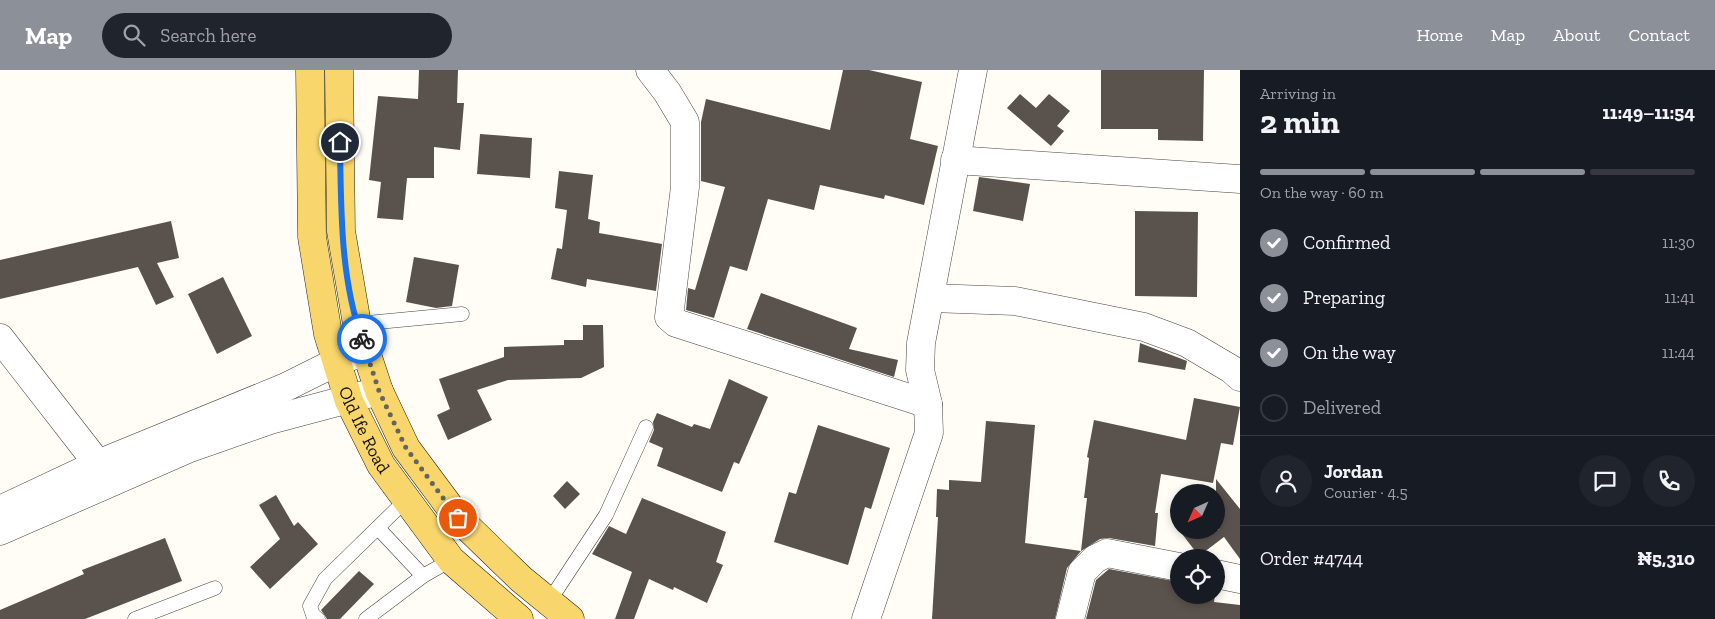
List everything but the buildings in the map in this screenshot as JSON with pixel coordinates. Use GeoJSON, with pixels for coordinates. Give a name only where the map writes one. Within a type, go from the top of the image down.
{"type":"FeatureCollection","features":[{"type":"Feature","properties":{"kind":"main road","name":"Old Ife Road"},"geometry":{"type":"LineString","coordinates":[[310,70],[312,237],[328,334],[349,401],[381,465],[451,560],[519,619]]}},
{"type":"Feature","properties":{"kind":"main road","name":"Old Ife Road"},"geometry":{"type":"LineString","coordinates":[[339,70],[341,231],[357,324],[379,391],[406,448],[458,518],[548,603],[570,619]]}},
{"type":"Feature","properties":{"kind":"street"},"geometry":{"type":"LineString","coordinates":[[650,70],[667,92],[684,122],[685,187],[669,317],[676,323],[928,404]]}},
{"type":"Feature","properties":{"kind":"street"},"geometry":{"type":"LineString","coordinates":[[866,619],[929,433],[928,404],[920,370],[921,343],[973,70]]}},
{"type":"Feature","properties":{"kind":"street"},"geometry":{"type":"LineString","coordinates":[[955,160],[1240,179]]}},
{"type":"Feature","properties":{"kind":"street"},"geometry":{"type":"LineString","coordinates":[[930,298],[1015,302],[1144,327],[1187,343],[1231,369],[1240,377]]}},
{"type":"Feature","properties":{"kind":"street"},"geometry":{"type":"LineString","coordinates":[[0,338],[98,464]]}},
{"type":"Feature","properties":{"kind":"street"},"geometry":{"type":"LineString","coordinates":[[0,510],[98,464],[286,386],[338,361],[366,351]]}},
{"type":"Feature","properties":{"kind":"street"},"geometry":{"type":"LineString","coordinates":[[0,531],[190,448],[270,420],[349,401],[379,391]]}},
{"type":"Feature","properties":{"kind":"street"},"geometry":{"type":"LineString","coordinates":[[1070,619],[1082,572],[1095,559],[1107,553],[1170,565]]}},
{"type":"Feature","properties":{"kind":"street"},"geometry":{"type":"LineString","coordinates":[[1225,576],[1240,579]]}},
{"type":"Feature","properties":{"kind":"lane"},"geometry":{"type":"LineString","coordinates":[[357,324],[462,314]]}},
{"type":"Feature","properties":{"kind":"lane"},"geometry":{"type":"LineString","coordinates":[[548,603],[606,515],[646,427]]}},
{"type":"Feature","properties":{"kind":"lane"},"geometry":{"type":"LineString","coordinates":[[318,619],[313,615],[310,606],[321,586],[406,500]]}},
{"type":"Feature","properties":{"kind":"lane"},"geometry":{"type":"LineString","coordinates":[[378,528],[423,576]]}},
{"type":"Feature","properties":{"kind":"lane"},"geometry":{"type":"LineString","coordinates":[[366,619],[423,576],[451,560]]}},
{"type":"Feature","properties":{"kind":"lane"},"geometry":{"type":"LineString","coordinates":[[135,619],[216,588]]}},
{"type":"Feature","properties":{"kind":"way so far"},"geometry":{"type":"LineString","coordinates":[[362,339],[379,391],[406,448],[458,518]]}},
{"type":"Feature","properties":{"kind":"route"},"geometry":{"type":"LineString","coordinates":[[340,142],[341,231],[357,324],[362,339]]}}]}
